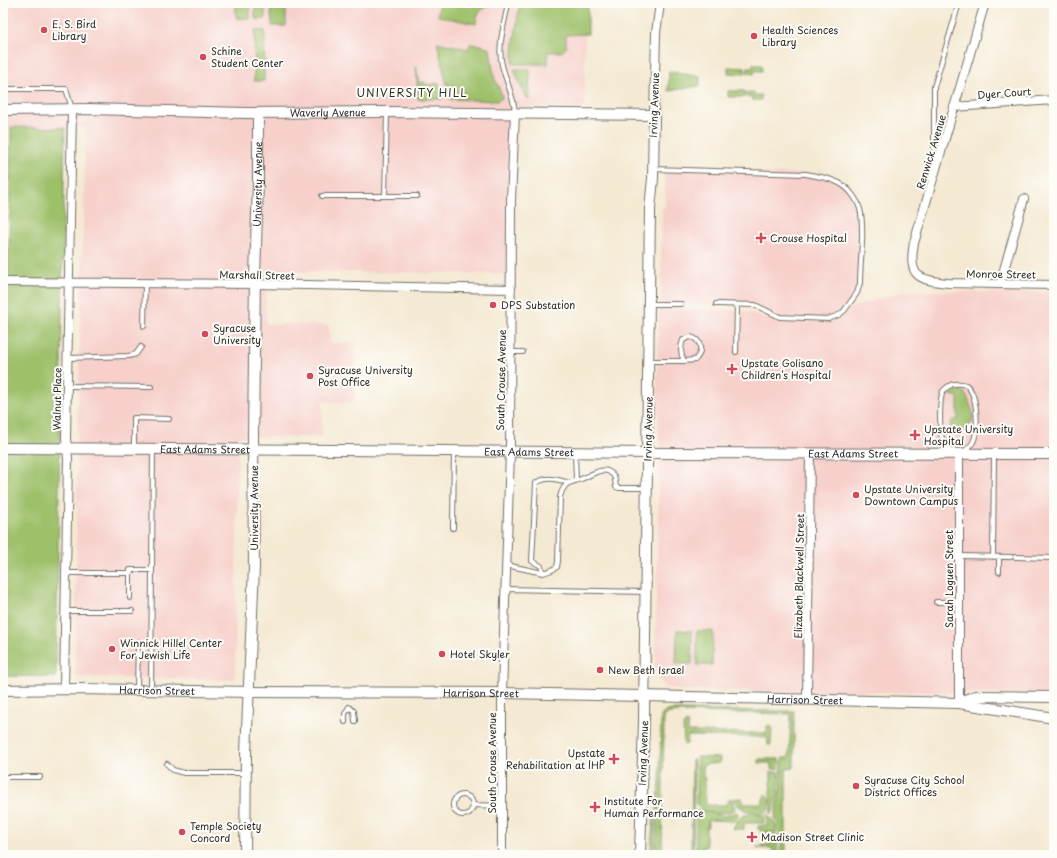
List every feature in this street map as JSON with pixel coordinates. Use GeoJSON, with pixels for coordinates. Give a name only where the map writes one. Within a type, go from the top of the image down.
{"type":"FeatureCollection","features":[{"type":"Feature","properties":{"kind":"street","name":"Irving Avenue"},"geometry":{"type":"LineString","coordinates":[[640,855],[648,488],[650,209],[653,170],[656,33],[660,3]]}},
{"type":"Feature","properties":{"kind":"street","name":"Renwick Avenue"},"geometry":{"type":"LineString","coordinates":[[948,283],[931,282],[916,274],[913,268],[912,256],[914,243],[934,172],[985,3]]}},
{"type":"Feature","properties":{"kind":"street","name":"Dyer Court"},"geometry":{"type":"LineString","coordinates":[[954,107],[1054,100]]}},
{"type":"Feature","properties":{"kind":"street","name":"Waverly Avenue"},"geometry":{"type":"LineString","coordinates":[[3,110],[654,115]]}},
{"type":"Feature","properties":{"kind":"street","name":"Walnut Place"},"geometry":{"type":"LineString","coordinates":[[64,690],[68,459],[68,283],[72,110]]}},
{"type":"Feature","properties":{"kind":"street","name":"University Avenue"},"geometry":{"type":"LineString","coordinates":[[245,855],[246,773],[254,567],[255,284],[258,183],[258,112]]}},
{"type":"Feature","properties":{"kind":"street","name":"South Crouse Avenue"},"geometry":{"type":"LineString","coordinates":[[502,855],[502,693],[510,452],[511,200],[515,113]]}},
{"type":"Feature","properties":{"kind":"street"},"geometry":{"type":"LineString","coordinates":[[1000,284],[1024,199]]}},
{"type":"Feature","properties":{"kind":"street","name":"Marshall Street"},"geometry":{"type":"LineString","coordinates":[[3,282],[255,284],[511,289]]}},
{"type":"Feature","properties":{"kind":"street","name":"Monroe Street"},"geometry":{"type":"LineString","coordinates":[[948,283],[1054,285]]}},
{"type":"Feature","properties":{"kind":"street","name":"East Adams Street"},"geometry":{"type":"LineString","coordinates":[[3,448],[960,455],[1054,454]]}},
{"type":"Feature","properties":{"kind":"street","name":"Elizabeth Blackwell Street"},"geometry":{"type":"LineString","coordinates":[[807,699],[810,453]]}},
{"type":"Feature","properties":{"kind":"street","name":"Sarah Loguen Street"},"geometry":{"type":"LineString","coordinates":[[959,703],[960,455]]}},
{"type":"Feature","properties":{"kind":"street","name":"Harrison Street"},"geometry":{"type":"LineString","coordinates":[[3,690],[502,693],[959,703],[1054,718]]}},
{"type":"Feature","properties":{"kind":"street","name":"Harrison Street"},"geometry":{"type":"LineString","coordinates":[[959,703],[976,696],[1054,697]]}},
{"type":"Feature","properties":{"kind":"lane","name":"South Crouse Avenue"},"geometry":{"type":"LineString","coordinates":[[508,3],[501,58],[515,102],[515,113]]}},
{"type":"Feature","properties":{"kind":"lane"},"geometry":{"type":"LineString","coordinates":[[934,172],[934,87],[959,3]]}},
{"type":"Feature","properties":{"kind":"lane"},"geometry":{"type":"LineString","coordinates":[[3,100],[6,89],[66,89],[72,110]]}},
{"type":"Feature","properties":{"kind":"lane"},"geometry":{"type":"LineString","coordinates":[[386,196],[387,112]]}},
{"type":"Feature","properties":{"kind":"lane"},"geometry":{"type":"LineString","coordinates":[[653,170],[806,174],[829,178],[845,186],[854,197],[860,208],[862,220],[860,283],[857,293],[844,311],[839,315],[828,319],[780,317],[755,305],[716,304]]}},
{"type":"Feature","properties":{"kind":"lane"},"geometry":{"type":"LineString","coordinates":[[322,196],[417,196]]}},
{"type":"Feature","properties":{"kind":"lane"},"geometry":{"type":"LineString","coordinates":[[144,326],[145,283]]}},
{"type":"Feature","properties":{"kind":"lane"},"geometry":{"type":"LineString","coordinates":[[649,304],[681,304]]}},
{"type":"Feature","properties":{"kind":"lane"},"geometry":{"type":"LineString","coordinates":[[736,352],[737,304]]}},
{"type":"Feature","properties":{"kind":"lane"},"geometry":{"type":"LineString","coordinates":[[649,360],[684,361],[691,361],[695,360],[700,354],[700,346],[698,340],[695,338],[690,337],[683,340],[681,352],[684,361]]}},
{"type":"Feature","properties":{"kind":"lane"},"geometry":{"type":"LineString","coordinates":[[67,358],[129,356],[136,354],[140,347]]}},
{"type":"Feature","properties":{"kind":"lane"},"geometry":{"type":"LineString","coordinates":[[511,352],[523,352]]}},
{"type":"Feature","properties":{"kind":"lane"},"geometry":{"type":"LineString","coordinates":[[954,384],[961,384],[970,390],[977,416],[973,442],[968,449],[960,455],[946,447],[943,443],[940,413],[944,390],[948,386],[954,384]]}},
{"type":"Feature","properties":{"kind":"lane"},"geometry":{"type":"LineString","coordinates":[[67,386],[151,387]]}},
{"type":"Feature","properties":{"kind":"lane"},"geometry":{"type":"LineString","coordinates":[[134,448],[134,418],[168,419]]}},
{"type":"Feature","properties":{"kind":"lane"},"geometry":{"type":"LineString","coordinates":[[151,690],[152,448]]}},
{"type":"Feature","properties":{"kind":"lane"},"geometry":{"type":"LineString","coordinates":[[452,528],[454,451]]}},
{"type":"Feature","properties":{"kind":"lane"},"geometry":{"type":"LineString","coordinates":[[575,452],[576,481]]}},
{"type":"Feature","properties":{"kind":"lane"},"geometry":{"type":"LineString","coordinates":[[993,557],[994,455]]}},
{"type":"Feature","properties":{"kind":"lane"},"geometry":{"type":"LineString","coordinates":[[506,565],[543,573],[557,567],[560,497],[563,488],[569,483],[585,478],[594,472],[605,471],[612,474],[615,478],[615,485],[619,488],[648,488]]}},
{"type":"Feature","properties":{"kind":"lane"},"geometry":{"type":"LineString","coordinates":[[543,573],[542,566],[532,561],[536,483],[543,478],[557,479],[569,483]]}},
{"type":"Feature","properties":{"kind":"lane"},"geometry":{"type":"LineString","coordinates":[[960,556],[1054,558]]}},
{"type":"Feature","properties":{"kind":"lane"},"geometry":{"type":"LineString","coordinates":[[999,557],[999,572]]}},
{"type":"Feature","properties":{"kind":"lane"},"geometry":{"type":"LineString","coordinates":[[66,573],[130,573],[130,570],[152,570]]}},
{"type":"Feature","properties":{"kind":"lane"},"geometry":{"type":"LineString","coordinates":[[130,573],[130,598]]}},
{"type":"Feature","properties":{"kind":"lane"},"geometry":{"type":"LineString","coordinates":[[505,590],[646,592]]}},
{"type":"Feature","properties":{"kind":"lane"},"geometry":{"type":"LineString","coordinates":[[936,602],[959,602]]}},
{"type":"Feature","properties":{"kind":"lane"},"geometry":{"type":"LineString","coordinates":[[65,611],[132,611]]}},
{"type":"Feature","properties":{"kind":"lane"},"geometry":{"type":"LineString","coordinates":[[137,690],[138,642]]}},
{"type":"Feature","properties":{"kind":"lane"},"geometry":{"type":"LineString","coordinates":[[345,722],[345,714],[349,706],[354,711],[355,721]]}},
{"type":"Feature","properties":{"kind":"lane"},"geometry":{"type":"LineString","coordinates":[[167,764],[174,770],[184,773],[246,773]]}},
{"type":"Feature","properties":{"kind":"lane"},"geometry":{"type":"LineString","coordinates":[[3,777],[40,777]]}},
{"type":"Feature","properties":{"kind":"lane"},"geometry":{"type":"LineString","coordinates":[[463,795],[470,798],[473,805],[470,812],[462,814],[456,812],[453,804],[456,798],[463,795]]}},
{"type":"Feature","properties":{"kind":"lane"},"geometry":{"type":"LineString","coordinates":[[473,805],[502,806]]}},
{"type":"Feature","properties":{"kind":"shaded area","name":"Syracuse University"},"geometry":{"type":"Polygon","coordinates":[[[3,3],[585,3],[585,107],[508,106],[507,274],[266,271],[266,324],[329,325],[329,343],[356,343],[354,402],[323,402],[322,437],[238,437],[235,680],[75,677],[77,434],[86,127],[3,129],[3,3]]]}},
{"type":"Feature","properties":{"kind":"shaded area","name":"Crouse Hospital"},"geometry":{"type":"Polygon","coordinates":[[[665,170],[806,174],[829,178],[845,187],[854,197],[862,220],[859,283],[851,303],[833,318],[780,317],[755,305],[661,304],[662,209],[665,206],[665,170]]]}},
{"type":"Feature","properties":{"kind":"shaded area","name":"Upstate University Downtown Campus"},"geometry":{"type":"Polygon","coordinates":[[[904,291],[1054,292],[1054,694],[676,690],[664,686],[658,678],[655,667],[659,445],[657,382],[658,309],[742,310],[775,321],[839,321],[849,308],[904,291]]]}},
{"type":"Feature","properties":{"kind":"green space"},"geometry":{"type":"Polygon","coordinates":[[[236,3],[250,3],[250,19],[236,18],[236,3]]]}},
{"type":"Feature","properties":{"kind":"green space"},"geometry":{"type":"Polygon","coordinates":[[[255,3],[265,3],[265,19],[255,19],[255,3]]]}},
{"type":"Feature","properties":{"kind":"green space"},"geometry":{"type":"Polygon","coordinates":[[[271,3],[284,3],[284,8],[286,8],[286,26],[272,26],[271,3]]]}},
{"type":"Feature","properties":{"kind":"green space"},"geometry":{"type":"Polygon","coordinates":[[[439,3],[497,3],[482,9],[478,15],[476,24],[438,16],[439,3]]]}},
{"type":"Feature","properties":{"kind":"green space"},"geometry":{"type":"Polygon","coordinates":[[[520,3],[588,3],[588,34],[566,35],[566,48],[562,52],[548,52],[548,64],[513,64],[513,49],[520,3]]]}},
{"type":"Feature","properties":{"kind":"green space"},"geometry":{"type":"Polygon","coordinates":[[[255,30],[265,31],[264,81],[254,81],[255,30]]]}},
{"type":"Feature","properties":{"kind":"green space"},"geometry":{"type":"Polygon","coordinates":[[[437,42],[468,49],[470,44],[481,45],[490,49],[494,77],[502,98],[497,101],[450,99],[437,42]]]}},
{"type":"Feature","properties":{"kind":"green space"},"geometry":{"type":"Polygon","coordinates":[[[753,65],[762,65],[762,71],[754,71],[754,74],[747,73],[748,68],[753,68],[753,65]]]}},
{"type":"Feature","properties":{"kind":"green space"},"geometry":{"type":"Polygon","coordinates":[[[416,66],[419,83],[425,82],[426,85],[439,83],[442,99],[418,99],[416,66]]]}},
{"type":"Feature","properties":{"kind":"green space"},"geometry":{"type":"Polygon","coordinates":[[[728,67],[745,68],[745,74],[728,73],[728,67]]]}},
{"type":"Feature","properties":{"kind":"green space"},"geometry":{"type":"Polygon","coordinates":[[[514,69],[530,69],[529,100],[523,92],[514,69]]]}},
{"type":"Feature","properties":{"kind":"green space"},"geometry":{"type":"Polygon","coordinates":[[[669,71],[700,77],[700,86],[668,91],[669,71]]]}},
{"type":"Feature","properties":{"kind":"green space"},"geometry":{"type":"Polygon","coordinates":[[[728,91],[745,91],[745,97],[728,97],[728,91]]]}},
{"type":"Feature","properties":{"kind":"green space"},"geometry":{"type":"Polygon","coordinates":[[[747,92],[754,92],[754,95],[761,95],[761,100],[752,100],[752,97],[747,97],[747,92]]]}},
{"type":"Feature","properties":{"kind":"green space"},"geometry":{"type":"Polygon","coordinates":[[[11,127],[65,128],[56,677],[3,676],[11,127]]]}},
{"type":"Feature","properties":{"kind":"green space"},"geometry":{"type":"Polygon","coordinates":[[[962,391],[965,393],[973,414],[973,418],[969,426],[958,431],[951,429],[951,422],[953,420],[958,420],[958,396],[952,396],[951,392],[962,391]]]}},
{"type":"Feature","properties":{"kind":"green space"},"geometry":{"type":"Polygon","coordinates":[[[677,630],[692,631],[692,664],[676,664],[677,630]]]}},
{"type":"Feature","properties":{"kind":"green space"},"geometry":{"type":"Polygon","coordinates":[[[697,631],[713,631],[712,665],[697,665],[697,631]]]}},
{"type":"Feature","properties":{"kind":"green space"},"geometry":{"type":"Polygon","coordinates":[[[670,710],[794,711],[794,768],[786,769],[786,855],[781,855],[780,836],[775,817],[781,786],[782,760],[783,758],[789,758],[791,714],[681,712],[666,714],[664,719],[662,855],[656,855],[657,811],[660,780],[661,717],[670,710]]]}},
{"type":"Feature","properties":{"kind":"green space"},"geometry":{"type":"Polygon","coordinates":[[[686,723],[688,724],[688,732],[767,733],[767,726],[770,725],[772,726],[771,745],[768,745],[767,737],[688,736],[687,744],[684,745],[683,725],[686,723]]]}},
{"type":"Feature","properties":{"kind":"green space"},"geometry":{"type":"Polygon","coordinates":[[[697,757],[720,758],[720,763],[703,765],[706,805],[725,805],[730,798],[735,808],[734,810],[724,813],[714,813],[700,808],[696,804],[697,757]]]}},
{"type":"Feature","properties":{"kind":"green space"},"geometry":{"type":"Polygon","coordinates":[[[759,759],[779,759],[779,769],[771,769],[771,763],[759,763],[759,759]]]}},
{"type":"Feature","properties":{"kind":"green space"},"geometry":{"type":"Polygon","coordinates":[[[692,760],[694,760],[693,855],[691,855],[692,760]]]}},
{"type":"Feature","properties":{"kind":"green space"},"geometry":{"type":"Polygon","coordinates":[[[771,772],[780,772],[778,794],[772,814],[770,814],[771,807],[771,772]]]}},
{"type":"Feature","properties":{"kind":"green space"},"geometry":{"type":"Polygon","coordinates":[[[765,795],[768,796],[770,802],[768,811],[763,813],[743,809],[732,799],[742,798],[743,804],[761,804],[765,795]]]}},
{"type":"Feature","properties":{"kind":"green space"},"geometry":{"type":"Polygon","coordinates":[[[699,810],[723,816],[737,812],[738,816],[735,821],[708,820],[708,827],[706,827],[706,847],[703,847],[703,855],[696,855],[696,811],[699,810]]]}},
{"type":"Feature","properties":{"kind":"green space"},"geometry":{"type":"Polygon","coordinates":[[[654,812],[654,855],[650,855],[654,812]]]}},
{"type":"Feature","properties":{"kind":"green space"},"geometry":{"type":"Polygon","coordinates":[[[749,814],[764,815],[764,823],[744,823],[744,829],[733,829],[739,819],[749,814]]]}},
{"type":"Feature","properties":{"kind":"green space"},"geometry":{"type":"Polygon","coordinates":[[[767,814],[773,820],[776,833],[766,832],[766,834],[761,834],[761,829],[758,829],[758,826],[767,825],[767,814]]]}},
{"type":"Feature","properties":{"kind":"green space"},"geometry":{"type":"Polygon","coordinates":[[[773,835],[777,835],[778,855],[773,855],[773,848],[757,848],[762,847],[762,845],[769,845],[769,842],[773,842],[773,835]]]}},
{"type":"Feature","properties":{"kind":"place","name":"E. S. Bird Library"},"geometry":{"type":"Point","coordinates":[44,30]}},
{"type":"Feature","properties":{"kind":"place","name":"Health Sciences Library"},"geometry":{"type":"Point","coordinates":[754,36]}},
{"type":"Feature","properties":{"kind":"place","name":"Schine Student Center"},"geometry":{"type":"Point","coordinates":[203,57]}},
{"type":"Feature","properties":{"kind":"place","name":"Crouse Hospital"},"geometry":{"type":"Point","coordinates":[761,238]}},
{"type":"Feature","properties":{"kind":"place","name":"DPS Substation"},"geometry":{"type":"Point","coordinates":[493,305]}},
{"type":"Feature","properties":{"kind":"place","name":"Syracuse University"},"geometry":{"type":"Point","coordinates":[205,334]}},
{"type":"Feature","properties":{"kind":"place","name":"Upstate Golisano Children's Hospital"},"geometry":{"type":"Point","coordinates":[732,369]}},
{"type":"Feature","properties":{"kind":"place","name":"Syracuse University Post Office"},"geometry":{"type":"Point","coordinates":[310,376]}},
{"type":"Feature","properties":{"kind":"place","name":"Upstate University Hospital"},"geometry":{"type":"Point","coordinates":[915,435]}},
{"type":"Feature","properties":{"kind":"place","name":"Upstate University Downtown Campus"},"geometry":{"type":"Point","coordinates":[856,495]}},
{"type":"Feature","properties":{"kind":"place","name":"Winnick Hillel Center For Jewish Life"},"geometry":{"type":"Point","coordinates":[112,649]}},
{"type":"Feature","properties":{"kind":"place","name":"Hotel Skyler"},"geometry":{"type":"Point","coordinates":[442,654]}},
{"type":"Feature","properties":{"kind":"place","name":"New Beth Israel"},"geometry":{"type":"Point","coordinates":[600,670]}},
{"type":"Feature","properties":{"kind":"place","name":"Upstate Rehabilitation at IHP"},"geometry":{"type":"Point","coordinates":[614,759]}},
{"type":"Feature","properties":{"kind":"place","name":"Syracuse City School District Offices"},"geometry":{"type":"Point","coordinates":[856,786]}},
{"type":"Feature","properties":{"kind":"place","name":"Institute For Human Performance"},"geometry":{"type":"Point","coordinates":[595,807]}},
{"type":"Feature","properties":{"kind":"place","name":"Temple Society Concord"},"geometry":{"type":"Point","coordinates":[182,832]}},
{"type":"Feature","properties":{"kind":"place","name":"Madison Street Clinic"},"geometry":{"type":"Point","coordinates":[752,837]}},
{"type":"Feature","properties":{"kind":"district","name":"UNIVERSITY HILL"},"geometry":{"type":"Point","coordinates":[412,93]}}]}
